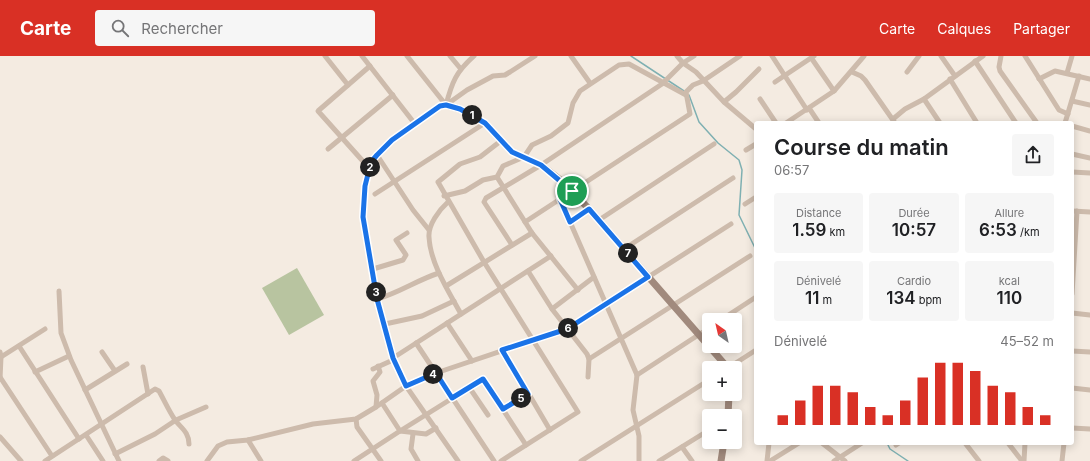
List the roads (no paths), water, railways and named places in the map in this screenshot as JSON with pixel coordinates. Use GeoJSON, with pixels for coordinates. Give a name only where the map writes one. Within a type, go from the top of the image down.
{"type":"FeatureCollection","features":[{"type":"Feature","properties":{"kind":"street"},"geometry":{"type":"LineString","coordinates":[[325,56],[348,85]]}},
{"type":"Feature","properties":{"kind":"street"},"geometry":{"type":"LineString","coordinates":[[362,56],[415,124]]}},
{"type":"Feature","properties":{"kind":"street"},"geometry":{"type":"LineString","coordinates":[[407,56],[446,105],[460,109],[485,123],[512,152],[541,165],[572,191],[722,361]]}},
{"type":"Feature","properties":{"kind":"street"},"geometry":{"type":"LineString","coordinates":[[450,56],[460,68]]}},
{"type":"Feature","properties":{"kind":"street"},"geometry":{"type":"LineString","coordinates":[[446,105],[453,81],[460,68],[474,56]]}},
{"type":"Feature","properties":{"kind":"street"},"geometry":{"type":"LineString","coordinates":[[458,461],[406,386],[393,359],[385,331],[385,324],[377,299],[363,217],[365,186],[369,168],[377,155],[392,140],[440,106],[446,105],[474,86],[479,85],[494,76],[505,75],[535,56]]}},
{"type":"Feature","properties":{"kind":"street"},"geometry":{"type":"LineString","coordinates":[[571,56],[590,83]]}},
{"type":"Feature","properties":{"kind":"street"},"geometry":{"type":"LineString","coordinates":[[677,56],[683,63],[696,72],[724,102],[754,127]]}},
{"type":"Feature","properties":{"kind":"street"},"geometry":{"type":"LineString","coordinates":[[512,245],[484,202],[490,196],[504,189],[541,165],[663,83],[683,63],[694,56]]}},
{"type":"Feature","properties":{"kind":"street"},"geometry":{"type":"LineString","coordinates":[[525,222],[690,114],[686,92],[693,85],[703,81],[740,56]]}},
{"type":"Feature","properties":{"kind":"street"},"geometry":{"type":"LineString","coordinates":[[772,56],[817,121]]}},
{"type":"Feature","properties":{"kind":"street"},"geometry":{"type":"LineString","coordinates":[[789,121],[834,91],[852,72],[864,56]]}},
{"type":"Feature","properties":{"kind":"street"},"geometry":{"type":"LineString","coordinates":[[907,72],[920,56]]}},
{"type":"Feature","properties":{"kind":"street"},"geometry":{"type":"LineString","coordinates":[[941,56],[955,76]]}},
{"type":"Feature","properties":{"kind":"street"},"geometry":{"type":"LineString","coordinates":[[852,72],[861,76],[865,80],[894,121],[905,109],[924,99],[983,56]]}},
{"type":"Feature","properties":{"kind":"street"},"geometry":{"type":"LineString","coordinates":[[1001,56],[999,67],[1000,71],[1035,121]]}},
{"type":"Feature","properties":{"kind":"street"},"geometry":{"type":"LineString","coordinates":[[1024,56],[1059,110],[1068,114]]}},
{"type":"Feature","properties":{"kind":"street"},"geometry":{"type":"LineString","coordinates":[[1068,73],[1072,56]]}},
{"type":"Feature","properties":{"kind":"street"},"geometry":{"type":"LineString","coordinates":[[775,82],[813,57],[834,91]]}},
{"type":"Feature","properties":{"kind":"street"},"geometry":{"type":"LineString","coordinates":[[975,61],[1015,121]]}},
{"type":"Feature","properties":{"kind":"street"},"geometry":{"type":"LineString","coordinates":[[444,196],[465,191],[483,180],[497,177],[503,166],[524,157],[532,145],[551,136],[568,123],[573,103],[580,91],[619,65],[629,64],[686,95]]}},
{"type":"Feature","properties":{"kind":"street"},"geometry":{"type":"LineString","coordinates":[[369,168],[318,111],[370,66]]}},
{"type":"Feature","properties":{"kind":"street"},"geometry":{"type":"LineString","coordinates":[[724,102],[759,69]]}},
{"type":"Feature","properties":{"kind":"street"},"geometry":{"type":"LineString","coordinates":[[1039,79],[1055,71],[1090,79]]}},
{"type":"Feature","properties":{"kind":"street"},"geometry":{"type":"LineString","coordinates":[[1066,121],[1080,76]]}},
{"type":"Feature","properties":{"kind":"street"},"geometry":{"type":"LineString","coordinates":[[950,79],[977,121]]}},
{"type":"Feature","properties":{"kind":"street"},"geometry":{"type":"LineString","coordinates":[[328,149],[393,95]]}},
{"type":"Feature","properties":{"kind":"street"},"geometry":{"type":"LineString","coordinates":[[760,99],[775,121]]}},
{"type":"Feature","properties":{"kind":"street"},"geometry":{"type":"LineString","coordinates":[[924,99],[939,121]]}},
{"type":"Feature","properties":{"kind":"street"},"geometry":{"type":"LineString","coordinates":[[1072,100],[1090,105]]}},
{"type":"Feature","properties":{"kind":"street"},"geometry":{"type":"LineString","coordinates":[[375,194],[485,123]]}},
{"type":"Feature","properties":{"kind":"street"},"geometry":{"type":"LineString","coordinates":[[1074,127],[1090,131]]}},
{"type":"Feature","properties":{"kind":"street"},"geometry":{"type":"LineString","coordinates":[[501,461],[578,412],[484,262],[444,196],[438,182],[460,164],[480,157],[502,140]]}},
{"type":"Feature","properties":{"kind":"street"},"geometry":{"type":"LineString","coordinates":[[599,220],[714,144]]}},
{"type":"Feature","properties":{"kind":"street"},"geometry":{"type":"LineString","coordinates":[[746,150],[754,145]]}},
{"type":"Feature","properties":{"kind":"street"},"geometry":{"type":"LineString","coordinates":[[1074,154],[1090,158]]}},
{"type":"Feature","properties":{"kind":"street"},"geometry":{"type":"LineString","coordinates":[[377,155],[413,210],[429,230]]}},
{"type":"Feature","properties":{"kind":"street"},"geometry":{"type":"LineString","coordinates":[[1074,172],[1090,173]]}},
{"type":"Feature","properties":{"kind":"street"},"geometry":{"type":"LineString","coordinates":[[497,177],[532,233],[578,290]]}},
{"type":"Feature","properties":{"kind":"street"},"geometry":{"type":"LineString","coordinates":[[624,249],[733,178]]}},
{"type":"Feature","properties":{"kind":"street"},"geometry":{"type":"LineString","coordinates":[[745,204],[754,198]]}},
{"type":"Feature","properties":{"kind":"street"},"geometry":{"type":"LineString","coordinates":[[560,199],[638,375],[633,410],[639,436],[638,461]]}},
{"type":"Feature","properties":{"kind":"street"},"geometry":{"type":"LineString","coordinates":[[448,202],[438,213],[429,230],[428,237],[439,273],[461,314]]}},
{"type":"Feature","properties":{"kind":"street"},"geometry":{"type":"LineString","coordinates":[[570,222],[589,209]]}},
{"type":"Feature","properties":{"kind":"street"},"geometry":{"type":"LineString","coordinates":[[1074,245],[1075,211],[1090,212]]}},
{"type":"Feature","properties":{"kind":"street"},"geometry":{"type":"LineString","coordinates":[[207,461],[218,446],[227,442],[248,440],[313,424],[356,419],[406,386],[436,373],[567,329],[731,224]]}},
{"type":"Feature","properties":{"kind":"street"},"geometry":{"type":"LineString","coordinates":[[373,269],[403,260],[406,255],[396,240],[407,233]]}},
{"type":"Feature","properties":{"kind":"street"},"geometry":{"type":"LineString","coordinates":[[446,286],[532,233]]}},
{"type":"Feature","properties":{"kind":"street"},"geometry":{"type":"LineString","coordinates":[[376,407],[377,395],[373,381],[380,372],[376,367],[393,359],[551,256]]}},
{"type":"Feature","properties":{"kind":"street"},"geometry":{"type":"LineString","coordinates":[[589,359],[750,256]]}},
{"type":"Feature","properties":{"kind":"street"},"geometry":{"type":"LineString","coordinates":[[528,271],[552,309],[589,359],[588,377]]}},
{"type":"Feature","properties":{"kind":"street"},"geometry":{"type":"LineString","coordinates":[[377,299],[396,293],[419,279],[439,273]]}},
{"type":"Feature","properties":{"kind":"street"},"geometry":{"type":"LineString","coordinates":[[552,309],[594,277]]}},
{"type":"Feature","properties":{"kind":"street"},"geometry":{"type":"LineString","coordinates":[[59,291],[61,333],[116,458],[176,420],[206,406]]}},
{"type":"Feature","properties":{"kind":"street"},"geometry":{"type":"LineString","coordinates":[[732,313],[754,299]]}},
{"type":"Feature","properties":{"kind":"street"},"geometry":{"type":"LineString","coordinates":[[385,324],[422,316],[454,301]]}},
{"type":"Feature","properties":{"kind":"street"},"geometry":{"type":"LineString","coordinates":[[1074,313],[1090,315]]}},
{"type":"Feature","properties":{"kind":"street"},"geometry":{"type":"LineString","coordinates":[[447,323],[472,361]]}},
{"type":"Feature","properties":{"kind":"street"},"geometry":{"type":"LineString","coordinates":[[45,329],[19,346],[1,354],[0,378],[52,456]]}},
{"type":"Feature","properties":{"kind":"street"},"geometry":{"type":"LineString","coordinates":[[638,375],[702,333]]}},
{"type":"Feature","properties":{"kind":"street"},"geometry":{"type":"LineString","coordinates":[[416,343],[494,461]]}},
{"type":"Feature","properties":{"kind":"street"},"geometry":{"type":"LineString","coordinates":[[19,346],[79,439]]}},
{"type":"Feature","properties":{"kind":"street"},"geometry":{"type":"LineString","coordinates":[[502,350],[550,430]]}},
{"type":"Feature","properties":{"kind":"street"},"geometry":{"type":"LineString","coordinates":[[739,361],[754,351]]}},
{"type":"Feature","properties":{"kind":"street"},"geometry":{"type":"LineString","coordinates":[[1074,351],[1090,352]]}},
{"type":"Feature","properties":{"kind":"street"},"geometry":{"type":"LineString","coordinates":[[102,352],[115,371]]}},
{"type":"Feature","properties":{"kind":"street"},"geometry":{"type":"LineString","coordinates":[[35,372],[70,356]]}},
{"type":"Feature","properties":{"kind":"street"},"geometry":{"type":"LineString","coordinates":[[85,390],[127,364]]}},
{"type":"Feature","properties":{"kind":"street"},"geometry":{"type":"LineString","coordinates":[[143,367],[148,394]]}},
{"type":"Feature","properties":{"kind":"street"},"geometry":{"type":"LineString","coordinates":[[354,461],[483,379],[526,445]]}},
{"type":"Feature","properties":{"kind":"street"},"geometry":{"type":"LineString","coordinates":[[581,461],[702,384]]}},
{"type":"Feature","properties":{"kind":"street"},"geometry":{"type":"LineString","coordinates":[[469,387],[488,415]]}},
{"type":"Feature","properties":{"kind":"street"},"geometry":{"type":"LineString","coordinates":[[1074,388],[1090,390]]}},
{"type":"Feature","properties":{"kind":"street"},"geometry":{"type":"LineString","coordinates":[[45,461],[156,389],[159,391],[176,420],[189,437],[189,444]]}},
{"type":"Feature","properties":{"kind":"street"},"geometry":{"type":"LineString","coordinates":[[503,409],[528,394]]}},
{"type":"Feature","properties":{"kind":"street"},"geometry":{"type":"LineString","coordinates":[[382,403],[400,431],[413,434],[426,434],[436,428]]}},
{"type":"Feature","properties":{"kind":"street"},"geometry":{"type":"LineString","coordinates":[[356,419],[358,427],[380,461]]}},
{"type":"Feature","properties":{"kind":"street"},"geometry":{"type":"LineString","coordinates":[[1074,428],[1090,429]]}},
{"type":"Feature","properties":{"kind":"street"},"geometry":{"type":"LineString","coordinates":[[413,434],[411,448],[418,461]]}},
{"type":"Feature","properties":{"kind":"street"},"geometry":{"type":"LineString","coordinates":[[659,461],[702,434]]}},
{"type":"Feature","properties":{"kind":"street"},"geometry":{"type":"LineString","coordinates":[[86,435],[104,461]]}},
{"type":"Feature","properties":{"kind":"street"},"geometry":{"type":"LineString","coordinates":[[0,448],[1,439]]}},
{"type":"Feature","properties":{"kind":"street"},"geometry":{"type":"LineString","coordinates":[[1,439],[21,461]]}},
{"type":"Feature","properties":{"kind":"street"},"geometry":{"type":"LineString","coordinates":[[248,440],[261,461]]}},
{"type":"Feature","properties":{"kind":"street"},"geometry":{"type":"LineString","coordinates":[[769,445],[769,461]]}},
{"type":"Feature","properties":{"kind":"street"},"geometry":{"type":"LineString","coordinates":[[769,461],[796,445]]}},
{"type":"Feature","properties":{"kind":"street"},"geometry":{"type":"LineString","coordinates":[[824,445],[842,459]]}},
{"type":"Feature","properties":{"kind":"street"},"geometry":{"type":"LineString","coordinates":[[834,461],[842,459],[860,445]]}},
{"type":"Feature","properties":{"kind":"street"},"geometry":{"type":"LineString","coordinates":[[967,445],[979,461]]}},
{"type":"Feature","properties":{"kind":"street"},"geometry":{"type":"LineString","coordinates":[[1010,445],[1023,461]]}},
{"type":"Feature","properties":{"kind":"street"},"geometry":{"type":"LineString","coordinates":[[1023,461],[1024,445]]}},
{"type":"Feature","properties":{"kind":"street"},"geometry":{"type":"LineString","coordinates":[[1062,461],[1064,445]]}},
{"type":"Feature","properties":{"kind":"street"},"geometry":{"type":"LineString","coordinates":[[682,447],[692,461]]}},
{"type":"Feature","properties":{"kind":"street"},"geometry":{"type":"LineString","coordinates":[[721,461],[723,449]]}},
{"type":"Feature","properties":{"kind":"street"},"geometry":{"type":"LineString","coordinates":[[159,461],[163,458],[168,461]]}},
{"type":"Feature","properties":{"kind":"waterway"},"geometry":{"type":"LineString","coordinates":[[631,56],[684,91]]}},
{"type":"Feature","properties":{"kind":"waterway"},"geometry":{"type":"LineString","coordinates":[[689,95],[699,122],[718,143],[739,160],[742,170],[739,215],[754,246]]}},
{"type":"Feature","properties":{"kind":"waterway"},"geometry":{"type":"LineString","coordinates":[[888,445],[890,449],[908,461]]}}]}
